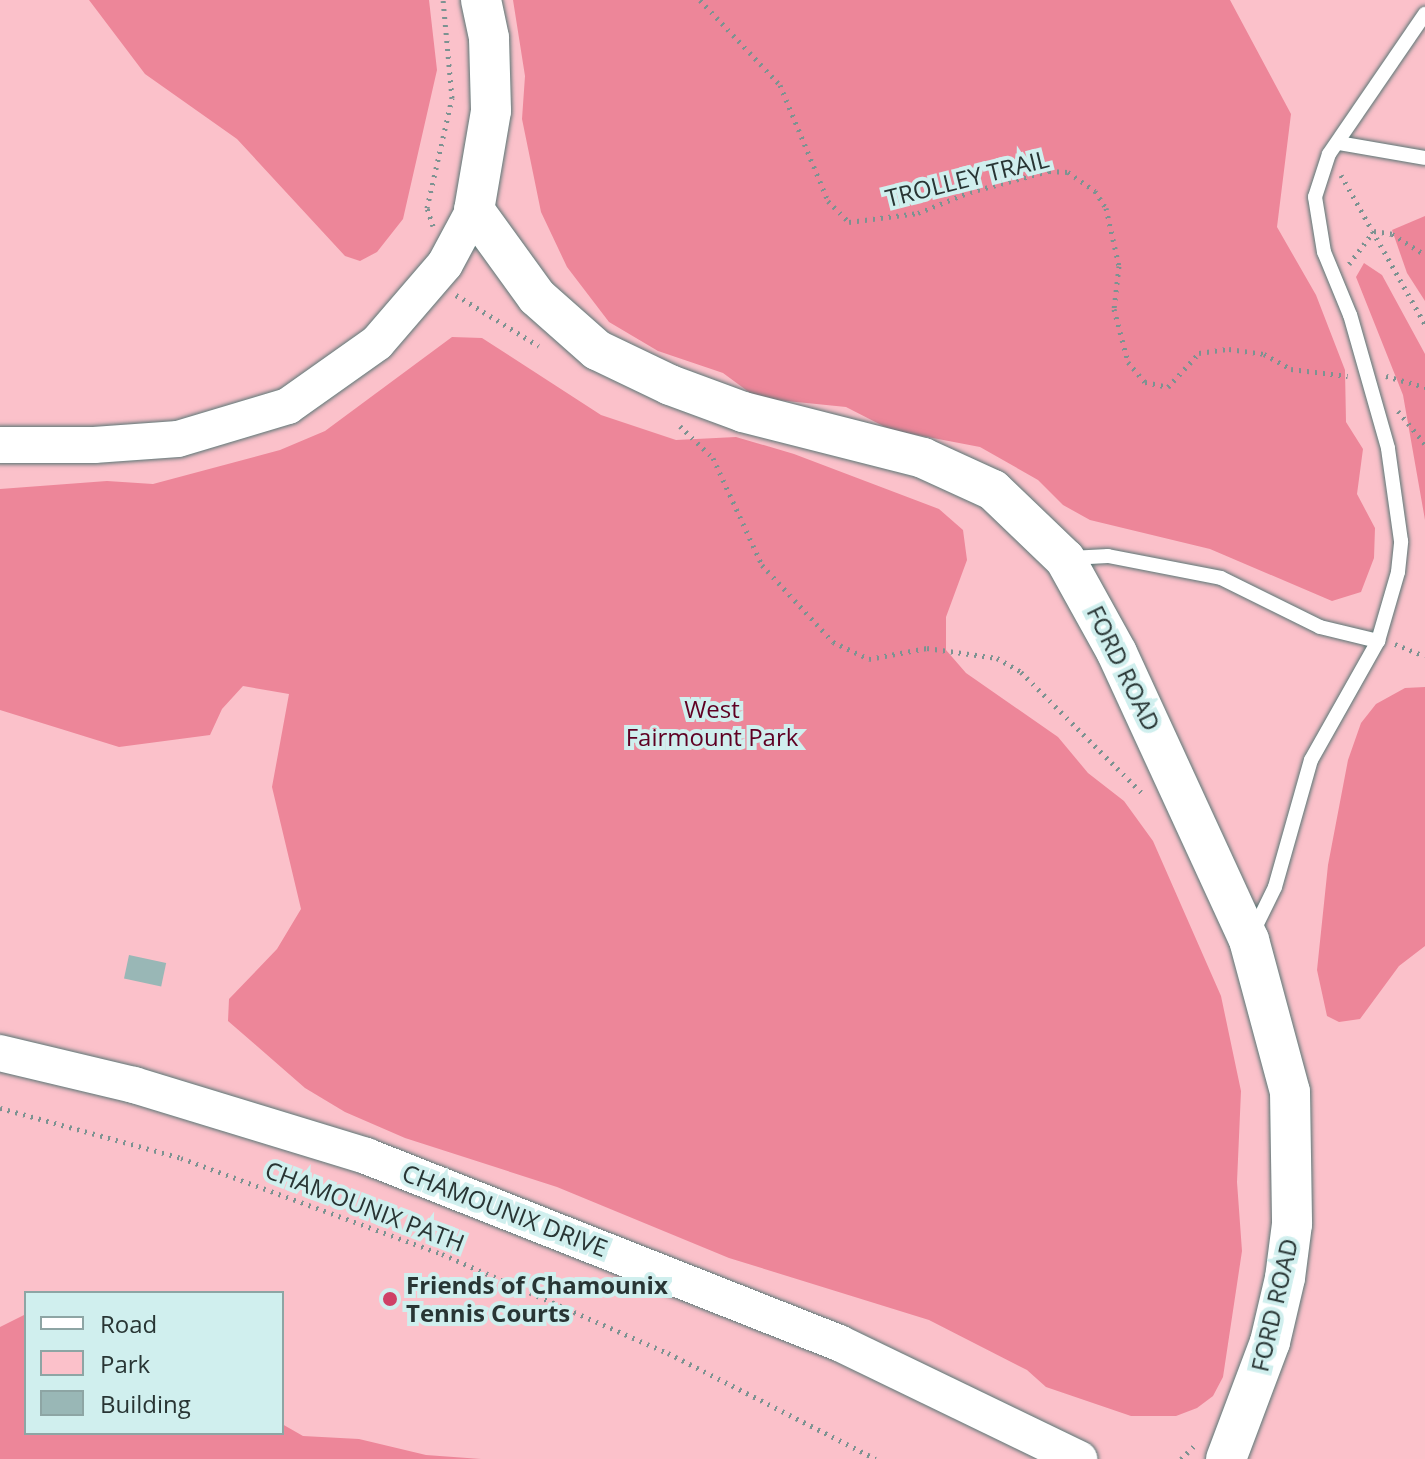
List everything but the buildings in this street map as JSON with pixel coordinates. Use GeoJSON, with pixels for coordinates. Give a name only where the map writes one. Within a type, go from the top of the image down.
{"type":"FeatureCollection","features":[{"type":"Feature","properties":{"kind":"main road"},"geometry":{"type":"LineString","coordinates":[[474,210],[491,111],[489,38],[481,0]]}},
{"type":"Feature","properties":{"kind":"main road","name":"FORD ROAD"},"geometry":{"type":"LineString","coordinates":[[474,210],[537,297],[597,350],[703,398],[867,441],[964,474],[1021,512],[1065,559],[1117,653],[1249,940],[1290,1092],[1292,1224],[1270,1342],[1213,1447]]}},
{"type":"Feature","properties":{"kind":"street"},"geometry":{"type":"LineString","coordinates":[[0,445],[178,439],[288,406],[377,343],[445,264],[474,210]]}},
{"type":"Feature","properties":{"kind":"street","name":"CHAMOUNIX DRIVE"},"geometry":{"type":"LineString","coordinates":[[0,1053],[134,1085],[366,1156],[839,1343],[1079,1459]]}},
{"type":"Feature","properties":{"kind":"lane"},"geometry":{"type":"LineString","coordinates":[[1249,940],[1275,887],[1311,760],[1378,641],[1392,599],[1401,541],[1378,407],[1317,226],[1315,197],[1334,149],[1425,14]]}},
{"type":"Feature","properties":{"kind":"lane"},"geometry":{"type":"LineString","coordinates":[[1334,149],[1425,158]]}},
{"type":"Feature","properties":{"kind":"lane"},"geometry":{"type":"LineString","coordinates":[[1065,559],[1108,556],[1221,578],[1320,627],[1378,641]]}},
{"type":"Feature","properties":{"kind":"path"},"geometry":{"type":"LineString","coordinates":[[433,227],[427,208],[452,98],[443,0]]}},
{"type":"Feature","properties":{"kind":"path","name":"TROLLEY TRAIL"},"geometry":{"type":"LineString","coordinates":[[700,0],[780,85],[828,201],[849,222],[889,218],[1049,171],[1068,172],[1095,191],[1106,208],[1119,266],[1114,309],[1128,362],[1145,382],[1168,387],[1199,353],[1229,349],[1264,354],[1291,369],[1318,374],[1401,377],[1425,387]]}},
{"type":"Feature","properties":{"kind":"path"},"geometry":{"type":"LineString","coordinates":[[1334,149],[1425,324]]}},
{"type":"Feature","properties":{"kind":"path"},"geometry":{"type":"LineString","coordinates":[[1374,231],[1392,234],[1425,255]]}},
{"type":"Feature","properties":{"kind":"path"},"geometry":{"type":"LineString","coordinates":[[1335,281],[1374,231]]}},
{"type":"Feature","properties":{"kind":"path"},"geometry":{"type":"LineString","coordinates":[[453,290],[545,350]]}},
{"type":"Feature","properties":{"kind":"path"},"geometry":{"type":"LineString","coordinates":[[1378,407],[1401,412],[1425,444]]}},
{"type":"Feature","properties":{"kind":"path"},"geometry":{"type":"LineString","coordinates":[[669,420],[713,458],[762,565],[833,642],[869,659],[927,648],[997,658],[1021,672],[1151,802]]}},
{"type":"Feature","properties":{"kind":"path"},"geometry":{"type":"LineString","coordinates":[[1378,641],[1425,656]]}},
{"type":"Feature","properties":{"kind":"path","name":"CHAMOUNIX PATH"},"geometry":{"type":"LineString","coordinates":[[0,1108],[194,1162],[442,1254],[668,1353],[876,1459]]}},
{"type":"Feature","properties":{"kind":"path"},"geometry":{"type":"LineString","coordinates":[[1181,1459],[1213,1447]]}},
{"type":"Feature","properties":{"kind":"green space","name":"West Fairmount Park"},"geometry":{"type":"Polygon","coordinates":[[[0,0],[1425,0],[1425,1459],[0,1459],[0,0]]]}},
{"type":"Feature","properties":{"kind":"green space"},"geometry":{"type":"Polygon","coordinates":[[[89,0],[429,0],[437,70],[403,219],[377,252],[360,261],[345,256],[237,139],[145,74],[89,0]]]}},
{"type":"Feature","properties":{"kind":"green space"},"geometry":{"type":"Polygon","coordinates":[[[513,0],[1230,0],[1291,114],[1277,227],[1316,295],[1345,370],[1346,422],[1363,449],[1357,494],[1375,528],[1374,558],[1361,592],[1332,601],[1210,549],[1090,520],[1063,505],[1038,480],[980,447],[891,430],[846,407],[757,398],[723,373],[658,351],[609,322],[567,267],[541,212],[522,119],[525,76],[513,0]]]}},
{"type":"Feature","properties":{"kind":"green space"},"geometry":{"type":"Polygon","coordinates":[[[1425,216],[1425,301],[1407,273],[1392,230],[1425,216]]]}},
{"type":"Feature","properties":{"kind":"green space"},"geometry":{"type":"Polygon","coordinates":[[[1364,263],[1382,275],[1425,354],[1425,520],[1403,395],[1356,277],[1364,263]]]}},
{"type":"Feature","properties":{"kind":"green space"},"geometry":{"type":"Polygon","coordinates":[[[452,337],[482,338],[601,415],[676,440],[736,437],[794,454],[939,509],[963,530],[967,560],[946,617],[946,650],[966,673],[1058,737],[1088,773],[1124,801],[1153,841],[1221,996],[1241,1091],[1237,1182],[1242,1251],[1223,1377],[1213,1396],[1197,1408],[1176,1416],[1131,1416],[1046,1387],[1027,1370],[929,1320],[729,1258],[557,1187],[405,1138],[345,1112],[305,1088],[228,1021],[229,999],[277,949],[301,909],[272,787],[289,694],[243,686],[222,709],[210,735],[119,747],[0,710],[0,489],[107,481],[153,484],[280,450],[325,431],[452,337]]]}},
{"type":"Feature","properties":{"kind":"green space"},"geometry":{"type":"Polygon","coordinates":[[[1425,687],[1425,946],[1399,966],[1360,1019],[1339,1022],[1327,1016],[1317,970],[1328,865],[1348,760],[1361,723],[1376,704],[1405,688],[1425,687]]]}},
{"type":"Feature","properties":{"kind":"green space"},"geometry":{"type":"Polygon","coordinates":[[[24,1315],[24,1435],[284,1435],[284,1425],[303,1436],[359,1439],[426,1455],[481,1459],[0,1459],[0,1327],[24,1315]]]}},
{"type":"Feature","properties":{"kind":"place","name":"Friends of Chamounix Tennis Courts"},"geometry":{"type":"Point","coordinates":[390,1299]}}]}
